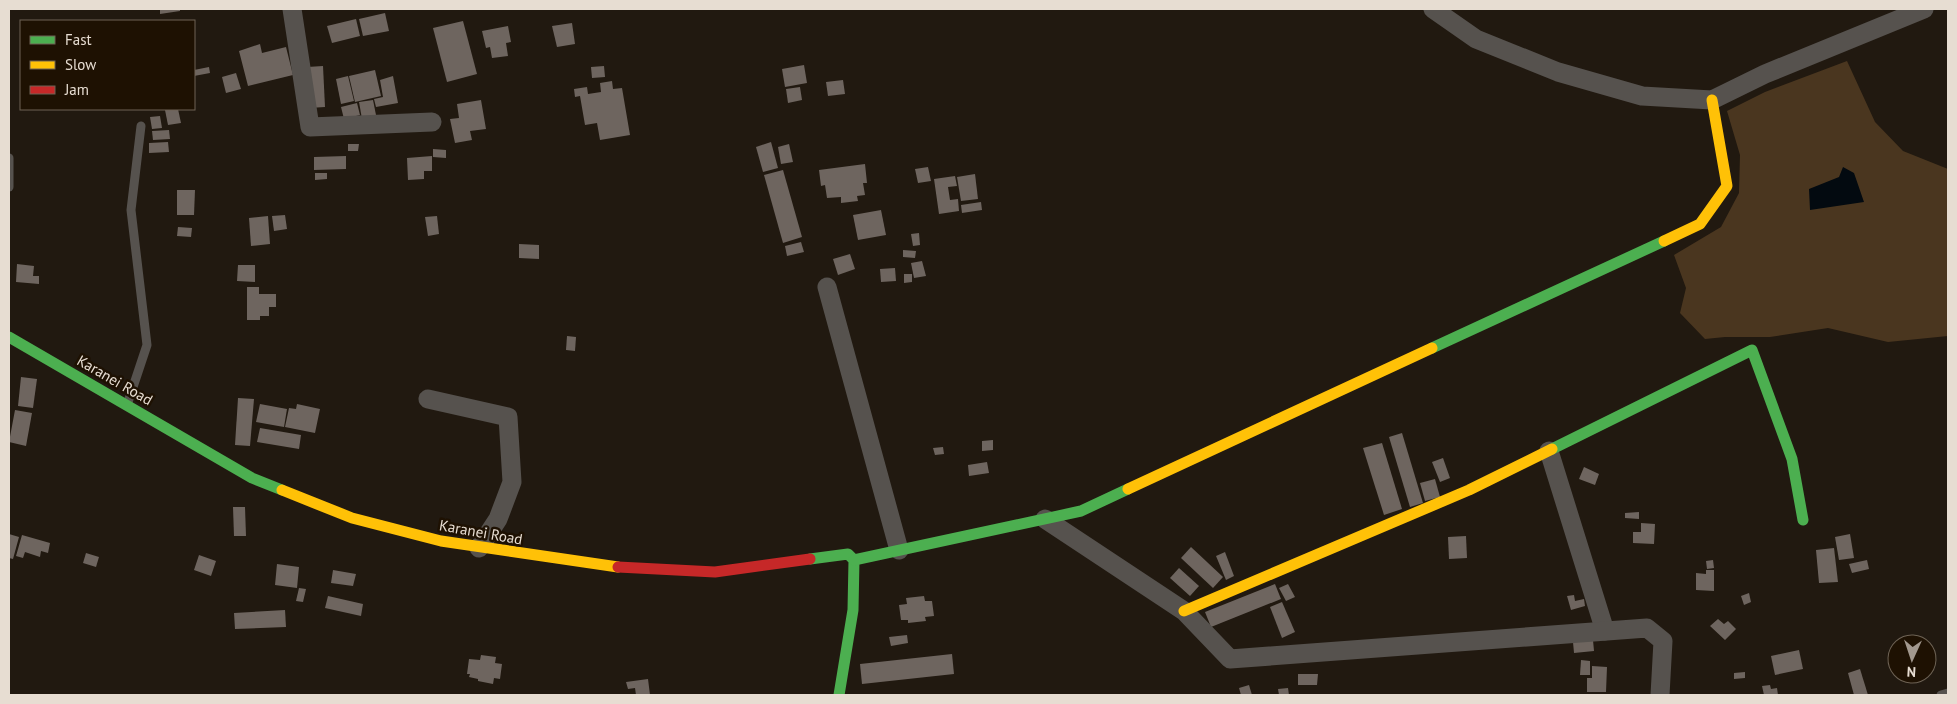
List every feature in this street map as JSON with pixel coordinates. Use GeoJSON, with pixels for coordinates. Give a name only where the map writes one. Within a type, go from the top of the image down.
{"type":"FeatureCollection","features":[{"type":"Feature","properties":{"kind":"street"},"geometry":{"type":"LineString","coordinates":[[292,9],[310,127],[432,122]]}},
{"type":"Feature","properties":{"kind":"street"},"geometry":{"type":"LineString","coordinates":[[1433,9],[1476,40],[1558,72],[1642,96],[1712,100],[1765,74],[1924,9]]}},
{"type":"Feature","properties":{"kind":"street"},"geometry":{"type":"LineString","coordinates":[[839,695],[853,610],[854,560],[1081,511],[1700,224],[1727,186],[1712,100]]}},
{"type":"Feature","properties":{"kind":"street"},"geometry":{"type":"LineString","coordinates":[[827,287],[900,550]]}},
{"type":"Feature","properties":{"kind":"street","name":"Karanei Road"},"geometry":{"type":"LineString","coordinates":[[9,337],[252,478],[352,518],[441,541],[614,567],[715,572],[848,554],[854,560]]}},
{"type":"Feature","properties":{"kind":"street"},"geometry":{"type":"LineString","coordinates":[[1184,611],[1470,490],[1752,350],[1792,459],[1803,520]]}},
{"type":"Feature","properties":{"kind":"street"},"geometry":{"type":"LineString","coordinates":[[428,399],[508,417],[512,482],[498,519],[479,548]]}},
{"type":"Feature","properties":{"kind":"street"},"geometry":{"type":"LineString","coordinates":[[1549,451],[1605,631]]}},
{"type":"Feature","properties":{"kind":"street"},"geometry":{"type":"LineString","coordinates":[[1045,519],[1184,611],[1230,659],[1647,628],[1663,641],[1660,695]]}},
{"type":"Feature","properties":{"kind":"lane"},"geometry":{"type":"LineString","coordinates":[[127,404],[147,345],[131,210],[141,126]]}},
{"type":"Feature","properties":{"kind":"lane"},"geometry":{"type":"LineString","coordinates":[[9,158],[9,187]]}},
{"type":"Feature","properties":{"kind":"lane"},"geometry":{"type":"LineString","coordinates":[[1941,695],[1948,693]]}},
{"type":"Feature","properties":{"kind":"shaded area"},"geometry":{"type":"Polygon","coordinates":[[[1847,61],[1875,122],[1903,151],[1948,169],[1948,336],[1888,342],[1828,328],[1770,337],[1705,339],[1680,313],[1686,288],[1674,255],[1721,227],[1739,193],[1740,155],[1727,111],[1765,92],[1847,61]]]}},
{"type":"Feature","properties":{"kind":"shaded area"},"geometry":{"type":"Polygon","coordinates":[[[1843,167],[1854,173],[1864,202],[1810,210],[1809,189],[1839,177],[1843,167]]]}},
{"type":"Feature","properties":{"kind":"building"},"geometry":{"type":"Polygon","coordinates":[[[160,9],[180,9],[180,11],[160,14],[160,9]]]}},
{"type":"Feature","properties":{"kind":"building"},"geometry":{"type":"Polygon","coordinates":[[[385,13],[389,31],[363,36],[359,19],[385,13]]]}},
{"type":"Feature","properties":{"kind":"building"},"geometry":{"type":"Polygon","coordinates":[[[356,19],[360,36],[332,43],[327,26],[356,19]]]}},
{"type":"Feature","properties":{"kind":"building"},"geometry":{"type":"Polygon","coordinates":[[[463,21],[477,74],[447,82],[433,28],[463,21]]]}},
{"type":"Feature","properties":{"kind":"building"},"geometry":{"type":"Polygon","coordinates":[[[572,23],[575,44],[557,47],[552,26],[572,23]]]}},
{"type":"Feature","properties":{"kind":"building"},"geometry":{"type":"Polygon","coordinates":[[[508,26],[511,42],[506,43],[508,56],[492,58],[490,47],[486,48],[482,31],[508,26]]]}},
{"type":"Feature","properties":{"kind":"building"},"geometry":{"type":"Polygon","coordinates":[[[260,44],[262,53],[286,47],[293,75],[248,86],[239,51],[260,44]]]}},
{"type":"Feature","properties":{"kind":"building"},"geometry":{"type":"Polygon","coordinates":[[[804,65],[807,83],[785,87],[782,69],[804,65]]]}},
{"type":"Feature","properties":{"kind":"building"},"geometry":{"type":"Polygon","coordinates":[[[323,66],[325,107],[309,108],[307,67],[323,66]]]}},
{"type":"Feature","properties":{"kind":"building"},"geometry":{"type":"Polygon","coordinates":[[[604,66],[605,77],[592,78],[591,67],[604,66]]]}},
{"type":"Feature","properties":{"kind":"building"},"geometry":{"type":"Polygon","coordinates":[[[209,67],[210,73],[195,76],[195,70],[209,67]]]}},
{"type":"Feature","properties":{"kind":"building"},"geometry":{"type":"Polygon","coordinates":[[[375,70],[381,96],[355,102],[349,76],[375,70]]]}},
{"type":"Feature","properties":{"kind":"building"},"geometry":{"type":"Polygon","coordinates":[[[236,73],[241,89],[226,93],[222,77],[236,73]]]}},
{"type":"Feature","properties":{"kind":"building"},"geometry":{"type":"Polygon","coordinates":[[[348,76],[354,101],[341,104],[336,79],[348,76]]]}},
{"type":"Feature","properties":{"kind":"building"},"geometry":{"type":"Polygon","coordinates":[[[393,76],[398,103],[376,107],[374,99],[383,97],[380,80],[393,76]]]}},
{"type":"Feature","properties":{"kind":"building"},"geometry":{"type":"Polygon","coordinates":[[[843,80],[845,94],[828,96],[826,82],[843,80]]]}},
{"type":"Feature","properties":{"kind":"building"},"geometry":{"type":"Polygon","coordinates":[[[612,81],[613,89],[622,88],[630,135],[600,140],[597,123],[585,125],[580,96],[575,97],[574,89],[587,87],[588,94],[601,92],[600,83],[612,81]]]}},
{"type":"Feature","properties":{"kind":"building"},"geometry":{"type":"Polygon","coordinates":[[[800,87],[802,100],[788,103],[786,89],[800,87]]]}},
{"type":"Feature","properties":{"kind":"building"},"geometry":{"type":"Polygon","coordinates":[[[373,100],[376,115],[362,119],[359,102],[373,100]]]}},
{"type":"Feature","properties":{"kind":"building"},"geometry":{"type":"Polygon","coordinates":[[[481,100],[486,129],[470,131],[472,140],[455,143],[450,119],[459,118],[457,104],[481,100]]]}},
{"type":"Feature","properties":{"kind":"building"},"geometry":{"type":"Polygon","coordinates":[[[357,103],[360,115],[344,119],[341,107],[357,103]]]}},
{"type":"Feature","properties":{"kind":"building"},"geometry":{"type":"Polygon","coordinates":[[[165,110],[178,110],[181,123],[168,125],[165,110]]]}},
{"type":"Feature","properties":{"kind":"building"},"geometry":{"type":"Polygon","coordinates":[[[160,116],[162,128],[152,129],[150,117],[160,116]]]}},
{"type":"Feature","properties":{"kind":"building"},"geometry":{"type":"Polygon","coordinates":[[[169,130],[170,139],[153,140],[152,131],[169,130]]]}},
{"type":"Feature","properties":{"kind":"building"},"geometry":{"type":"Polygon","coordinates":[[[168,142],[169,152],[149,153],[149,143],[168,142]]]}},
{"type":"Feature","properties":{"kind":"building"},"geometry":{"type":"Polygon","coordinates":[[[771,142],[778,168],[763,172],[756,147],[771,142]]]}},
{"type":"Feature","properties":{"kind":"building"},"geometry":{"type":"Polygon","coordinates":[[[348,144],[359,144],[358,151],[348,151],[348,144]]]}},
{"type":"Feature","properties":{"kind":"building"},"geometry":{"type":"Polygon","coordinates":[[[789,144],[793,162],[781,164],[778,147],[789,144]]]}},
{"type":"Feature","properties":{"kind":"building"},"geometry":{"type":"Polygon","coordinates":[[[433,149],[446,150],[446,158],[433,157],[433,149]]]}},
{"type":"Feature","properties":{"kind":"building"},"geometry":{"type":"Polygon","coordinates":[[[346,156],[346,169],[314,170],[314,157],[346,156]]]}},
{"type":"Feature","properties":{"kind":"building"},"geometry":{"type":"Polygon","coordinates":[[[432,156],[432,171],[424,171],[424,179],[408,180],[407,158],[432,156]]]}},
{"type":"Feature","properties":{"kind":"building"},"geometry":{"type":"Polygon","coordinates":[[[865,164],[867,183],[863,183],[865,195],[857,196],[858,201],[841,203],[841,197],[827,198],[825,185],[821,186],[819,170],[865,164]]]}},
{"type":"Feature","properties":{"kind":"building"},"geometry":{"type":"Polygon","coordinates":[[[928,167],[931,181],[918,183],[915,169],[928,167]]]}},
{"type":"Feature","properties":{"kind":"building"},"geometry":{"type":"Polygon","coordinates":[[[783,170],[802,237],[783,243],[764,175],[783,170]]]}},
{"type":"Feature","properties":{"kind":"building"},"geometry":{"type":"Polygon","coordinates":[[[315,173],[327,173],[327,179],[315,180],[315,173]]]}},
{"type":"Feature","properties":{"kind":"building"},"geometry":{"type":"Polygon","coordinates":[[[975,174],[978,199],[961,201],[957,177],[975,174]]]}},
{"type":"Feature","properties":{"kind":"building"},"geometry":{"type":"Polygon","coordinates":[[[955,176],[957,186],[948,187],[950,200],[958,199],[959,211],[939,214],[934,179],[955,176]]]}},
{"type":"Feature","properties":{"kind":"building"},"geometry":{"type":"Polygon","coordinates":[[[177,190],[195,190],[194,215],[177,215],[177,190]]]}},
{"type":"Feature","properties":{"kind":"building"},"geometry":{"type":"Polygon","coordinates":[[[981,202],[982,210],[962,213],[961,205],[981,202]]]}},
{"type":"Feature","properties":{"kind":"building"},"geometry":{"type":"Polygon","coordinates":[[[881,210],[886,235],[858,240],[853,215],[881,210]]]}},
{"type":"Feature","properties":{"kind":"building"},"geometry":{"type":"Polygon","coordinates":[[[285,215],[287,229],[274,231],[272,216],[285,215]]]}},
{"type":"Feature","properties":{"kind":"building"},"geometry":{"type":"Polygon","coordinates":[[[268,216],[270,244],[251,246],[249,218],[268,216]]]}},
{"type":"Feature","properties":{"kind":"building"},"geometry":{"type":"Polygon","coordinates":[[[437,216],[439,234],[428,236],[425,217],[437,216]]]}},
{"type":"Feature","properties":{"kind":"building"},"geometry":{"type":"Polygon","coordinates":[[[178,227],[192,228],[191,237],[177,236],[178,227]]]}},
{"type":"Feature","properties":{"kind":"building"},"geometry":{"type":"Polygon","coordinates":[[[919,233],[920,245],[913,246],[911,234],[919,233]]]}},
{"type":"Feature","properties":{"kind":"building"},"geometry":{"type":"Polygon","coordinates":[[[801,242],[804,252],[787,256],[785,246],[801,242]]]}},
{"type":"Feature","properties":{"kind":"building"},"geometry":{"type":"Polygon","coordinates":[[[519,244],[539,245],[539,259],[519,258],[519,244]]]}},
{"type":"Feature","properties":{"kind":"building"},"geometry":{"type":"Polygon","coordinates":[[[903,250],[916,251],[915,258],[903,257],[903,250]]]}},
{"type":"Feature","properties":{"kind":"building"},"geometry":{"type":"Polygon","coordinates":[[[850,254],[855,269],[838,275],[833,259],[850,254]]]}},
{"type":"Feature","properties":{"kind":"building"},"geometry":{"type":"Polygon","coordinates":[[[922,261],[926,276],[914,278],[911,263],[922,261]]]}},
{"type":"Feature","properties":{"kind":"building"},"geometry":{"type":"Polygon","coordinates":[[[17,264],[34,266],[33,276],[39,276],[39,284],[16,282],[17,264]]]}},
{"type":"Feature","properties":{"kind":"building"},"geometry":{"type":"Polygon","coordinates":[[[238,265],[255,265],[255,282],[237,281],[238,265]]]}},
{"type":"Feature","properties":{"kind":"building"},"geometry":{"type":"Polygon","coordinates":[[[895,268],[896,281],[881,282],[880,269],[895,268]]]}},
{"type":"Feature","properties":{"kind":"building"},"geometry":{"type":"Polygon","coordinates":[[[904,274],[912,274],[912,282],[904,283],[904,274]]]}},
{"type":"Feature","properties":{"kind":"building"},"geometry":{"type":"Polygon","coordinates":[[[247,287],[259,287],[259,294],[276,294],[276,307],[269,307],[269,316],[260,316],[260,320],[247,320],[247,287]]]}},
{"type":"Feature","properties":{"kind":"building"},"geometry":{"type":"Polygon","coordinates":[[[567,336],[576,337],[575,351],[566,350],[567,336]]]}},
{"type":"Feature","properties":{"kind":"building"},"geometry":{"type":"Polygon","coordinates":[[[21,377],[37,379],[33,408],[18,406],[21,377]]]}},
{"type":"Feature","properties":{"kind":"building"},"geometry":{"type":"Polygon","coordinates":[[[238,398],[254,399],[250,446],[235,445],[238,398]]]}},
{"type":"Feature","properties":{"kind":"building"},"geometry":{"type":"Polygon","coordinates":[[[260,404],[287,409],[284,427],[256,422],[260,404]]]}},
{"type":"Feature","properties":{"kind":"building"},"geometry":{"type":"Polygon","coordinates":[[[297,404],[320,409],[315,433],[285,427],[289,408],[296,409],[297,404]]]}},
{"type":"Feature","properties":{"kind":"building"},"geometry":{"type":"Polygon","coordinates":[[[15,410],[32,413],[26,446],[9,442],[15,410]]]}},
{"type":"Feature","properties":{"kind":"building"},"geometry":{"type":"Polygon","coordinates":[[[260,428],[301,435],[299,449],[257,442],[260,428]]]}},
{"type":"Feature","properties":{"kind":"building"},"geometry":{"type":"Polygon","coordinates":[[[1402,433],[1423,503],[1410,507],[1389,437],[1402,433]]]}},
{"type":"Feature","properties":{"kind":"building"},"geometry":{"type":"Polygon","coordinates":[[[993,440],[993,450],[982,451],[982,441],[993,440]]]}},
{"type":"Feature","properties":{"kind":"building"},"geometry":{"type":"Polygon","coordinates":[[[1382,443],[1402,509],[1384,515],[1363,448],[1382,443]]]}},
{"type":"Feature","properties":{"kind":"building"},"geometry":{"type":"Polygon","coordinates":[[[943,447],[944,454],[935,455],[933,448],[943,447]]]}},
{"type":"Feature","properties":{"kind":"building"},"geometry":{"type":"Polygon","coordinates":[[[1443,458],[1450,478],[1440,482],[1432,462],[1443,458]]]}},
{"type":"Feature","properties":{"kind":"building"},"geometry":{"type":"Polygon","coordinates":[[[987,462],[989,473],[969,476],[968,465],[987,462]]]}},
{"type":"Feature","properties":{"kind":"building"},"geometry":{"type":"Polygon","coordinates":[[[1584,467],[1599,474],[1595,485],[1579,479],[1584,467]]]}},
{"type":"Feature","properties":{"kind":"building"},"geometry":{"type":"Polygon","coordinates":[[[1435,479],[1440,497],[1425,501],[1420,483],[1435,479]]]}},
{"type":"Feature","properties":{"kind":"building"},"geometry":{"type":"Polygon","coordinates":[[[233,507],[245,507],[246,536],[234,536],[233,507]]]}},
{"type":"Feature","properties":{"kind":"building"},"geometry":{"type":"Polygon","coordinates":[[[1639,512],[1639,519],[1625,518],[1625,513],[1639,512]]]}},
{"type":"Feature","properties":{"kind":"building"},"geometry":{"type":"Polygon","coordinates":[[[1641,523],[1655,524],[1654,544],[1633,543],[1633,532],[1641,532],[1641,523]]]}},
{"type":"Feature","properties":{"kind":"building"},"geometry":{"type":"Polygon","coordinates":[[[9,534],[19,537],[13,559],[9,558],[9,534]]]}},
{"type":"Feature","properties":{"kind":"building"},"geometry":{"type":"Polygon","coordinates":[[[1850,534],[1854,558],[1839,560],[1835,537],[1850,534]]]}},
{"type":"Feature","properties":{"kind":"building"},"geometry":{"type":"Polygon","coordinates":[[[22,535],[50,543],[48,553],[41,551],[40,557],[25,552],[23,558],[16,556],[22,535]]]}},
{"type":"Feature","properties":{"kind":"building"},"geometry":{"type":"Polygon","coordinates":[[[1466,536],[1467,558],[1449,559],[1448,537],[1466,536]]]}},
{"type":"Feature","properties":{"kind":"building"},"geometry":{"type":"Polygon","coordinates":[[[1191,547],[1223,577],[1213,588],[1181,558],[1191,547]]]}},
{"type":"Feature","properties":{"kind":"building"},"geometry":{"type":"Polygon","coordinates":[[[1834,548],[1838,582],[1819,583],[1816,550],[1834,548]]]}},
{"type":"Feature","properties":{"kind":"building"},"geometry":{"type":"Polygon","coordinates":[[[1225,552],[1234,576],[1226,580],[1216,556],[1225,552]]]}},
{"type":"Feature","properties":{"kind":"building"},"geometry":{"type":"Polygon","coordinates":[[[86,553],[99,557],[96,567],[83,563],[86,553]]]}},
{"type":"Feature","properties":{"kind":"building"},"geometry":{"type":"Polygon","coordinates":[[[199,555],[216,561],[211,576],[194,570],[199,555]]]}},
{"type":"Feature","properties":{"kind":"building"},"geometry":{"type":"Polygon","coordinates":[[[1713,560],[1714,568],[1707,569],[1706,561],[1713,560]]]}},
{"type":"Feature","properties":{"kind":"building"},"geometry":{"type":"Polygon","coordinates":[[[1867,560],[1869,569],[1852,573],[1849,564],[1867,560]]]}},
{"type":"Feature","properties":{"kind":"building"},"geometry":{"type":"Polygon","coordinates":[[[277,564],[299,567],[297,588],[275,585],[277,564]]]}},
{"type":"Feature","properties":{"kind":"building"},"geometry":{"type":"Polygon","coordinates":[[[1179,568],[1199,586],[1190,596],[1170,578],[1179,568]]]}},
{"type":"Feature","properties":{"kind":"building"},"geometry":{"type":"Polygon","coordinates":[[[333,570],[356,574],[353,586],[331,583],[333,570]]]}},
{"type":"Feature","properties":{"kind":"building"},"geometry":{"type":"Polygon","coordinates":[[[1706,570],[1714,570],[1714,591],[1696,590],[1696,573],[1706,574],[1706,570]]]}},
{"type":"Feature","properties":{"kind":"building"},"geometry":{"type":"Polygon","coordinates":[[[1275,584],[1281,599],[1211,627],[1205,612],[1275,584]]]}},
{"type":"Feature","properties":{"kind":"building"},"geometry":{"type":"Polygon","coordinates":[[[1288,584],[1295,597],[1286,601],[1279,588],[1288,584]]]}},
{"type":"Feature","properties":{"kind":"building"},"geometry":{"type":"Polygon","coordinates":[[[299,588],[306,589],[303,602],[296,601],[299,588]]]}},
{"type":"Feature","properties":{"kind":"building"},"geometry":{"type":"Polygon","coordinates":[[[1749,593],[1751,602],[1744,605],[1741,596],[1749,593]]]}},
{"type":"Feature","properties":{"kind":"building"},"geometry":{"type":"Polygon","coordinates":[[[1574,595],[1575,601],[1584,599],[1585,606],[1571,610],[1567,596],[1574,595]]]}},
{"type":"Feature","properties":{"kind":"building"},"geometry":{"type":"Polygon","coordinates":[[[328,596],[363,604],[361,616],[325,608],[328,596]]]}},
{"type":"Feature","properties":{"kind":"building"},"geometry":{"type":"Polygon","coordinates":[[[924,596],[925,601],[932,601],[934,616],[925,617],[926,621],[908,623],[908,620],[901,620],[899,605],[907,604],[906,598],[924,596]]]}},
{"type":"Feature","properties":{"kind":"building"},"geometry":{"type":"Polygon","coordinates":[[[1282,602],[1295,632],[1282,638],[1270,607],[1282,602]]]}},
{"type":"Feature","properties":{"kind":"building"},"geometry":{"type":"Polygon","coordinates":[[[285,610],[286,627],[235,629],[234,613],[285,610]]]}},
{"type":"Feature","properties":{"kind":"building"},"geometry":{"type":"Polygon","coordinates":[[[1718,619],[1724,624],[1728,621],[1736,629],[1725,640],[1710,626],[1718,619]]]}},
{"type":"Feature","properties":{"kind":"building"},"geometry":{"type":"Polygon","coordinates":[[[907,635],[908,643],[891,646],[889,637],[907,635]]]}},
{"type":"Feature","properties":{"kind":"building"},"geometry":{"type":"Polygon","coordinates":[[[1593,640],[1594,651],[1574,653],[1573,642],[1593,640]]]}},
{"type":"Feature","properties":{"kind":"building"},"geometry":{"type":"Polygon","coordinates":[[[1799,650],[1803,669],[1775,675],[1771,656],[1799,650]]]}},
{"type":"Feature","properties":{"kind":"building"},"geometry":{"type":"Polygon","coordinates":[[[952,654],[954,674],[862,684],[860,664],[952,654]]]}},
{"type":"Feature","properties":{"kind":"building"},"geometry":{"type":"Polygon","coordinates":[[[481,655],[496,657],[495,663],[502,664],[500,679],[494,678],[493,684],[478,681],[478,679],[469,677],[470,674],[467,674],[469,659],[480,660],[481,655]]]}},
{"type":"Feature","properties":{"kind":"building"},"geometry":{"type":"Polygon","coordinates":[[[1581,660],[1590,661],[1590,675],[1580,675],[1581,660]]]}},
{"type":"Feature","properties":{"kind":"building"},"geometry":{"type":"Polygon","coordinates":[[[1592,666],[1607,667],[1606,692],[1587,692],[1587,678],[1592,678],[1592,666]]]}},
{"type":"Feature","properties":{"kind":"building"},"geometry":{"type":"Polygon","coordinates":[[[1860,669],[1868,695],[1854,695],[1848,673],[1860,669]]]}},
{"type":"Feature","properties":{"kind":"building"},"geometry":{"type":"Polygon","coordinates":[[[1745,672],[1745,678],[1734,679],[1734,673],[1745,672]]]}},
{"type":"Feature","properties":{"kind":"building"},"geometry":{"type":"Polygon","coordinates":[[[1298,674],[1318,674],[1317,685],[1298,685],[1298,674]]]}},
{"type":"Feature","properties":{"kind":"building"},"geometry":{"type":"Polygon","coordinates":[[[648,679],[650,695],[636,695],[635,688],[628,689],[626,682],[648,679]]]}},
{"type":"Feature","properties":{"kind":"building"},"geometry":{"type":"Polygon","coordinates":[[[1249,685],[1252,695],[1241,695],[1239,688],[1249,685]]]}},
{"type":"Feature","properties":{"kind":"building"},"geometry":{"type":"Polygon","coordinates":[[[1770,685],[1771,689],[1777,688],[1778,695],[1764,695],[1762,686],[1770,685]]]}},
{"type":"Feature","properties":{"kind":"building"},"geometry":{"type":"Polygon","coordinates":[[[1288,688],[1289,695],[1279,695],[1278,689],[1288,688]]]}},
{"type":"Feature","properties":{"kind":"traffic: fast"},"geometry":{"type":"LineString","coordinates":[[1432,348],[1664,241]]}},
{"type":"Feature","properties":{"kind":"traffic: fast"},"geometry":{"type":"LineString","coordinates":[[9,337],[252,478],[282,490]]}},
{"type":"Feature","properties":{"kind":"traffic: fast"},"geometry":{"type":"LineString","coordinates":[[1552,449],[1752,350],[1792,459],[1803,520]]}},
{"type":"Feature","properties":{"kind":"traffic: fast"},"geometry":{"type":"LineString","coordinates":[[854,560],[1081,511],[1128,489]]}},
{"type":"Feature","properties":{"kind":"traffic: fast"},"geometry":{"type":"LineString","coordinates":[[810,559],[848,554],[854,560],[853,610],[839,695]]}},
{"type":"Feature","properties":{"kind":"traffic: slow"},"geometry":{"type":"LineString","coordinates":[[1664,241],[1700,224],[1727,186],[1712,100]]}},
{"type":"Feature","properties":{"kind":"traffic: slow"},"geometry":{"type":"LineString","coordinates":[[1128,489],[1432,348]]}},
{"type":"Feature","properties":{"kind":"traffic: slow"},"geometry":{"type":"LineString","coordinates":[[1184,611],[1469,490],[1552,449]]}},
{"type":"Feature","properties":{"kind":"traffic: slow"},"geometry":{"type":"LineString","coordinates":[[282,490],[352,518],[441,541],[618,567]]}},
{"type":"Feature","properties":{"kind":"traffic: jam"},"geometry":{"type":"LineString","coordinates":[[618,567],[715,572],[810,559]]}}]}
